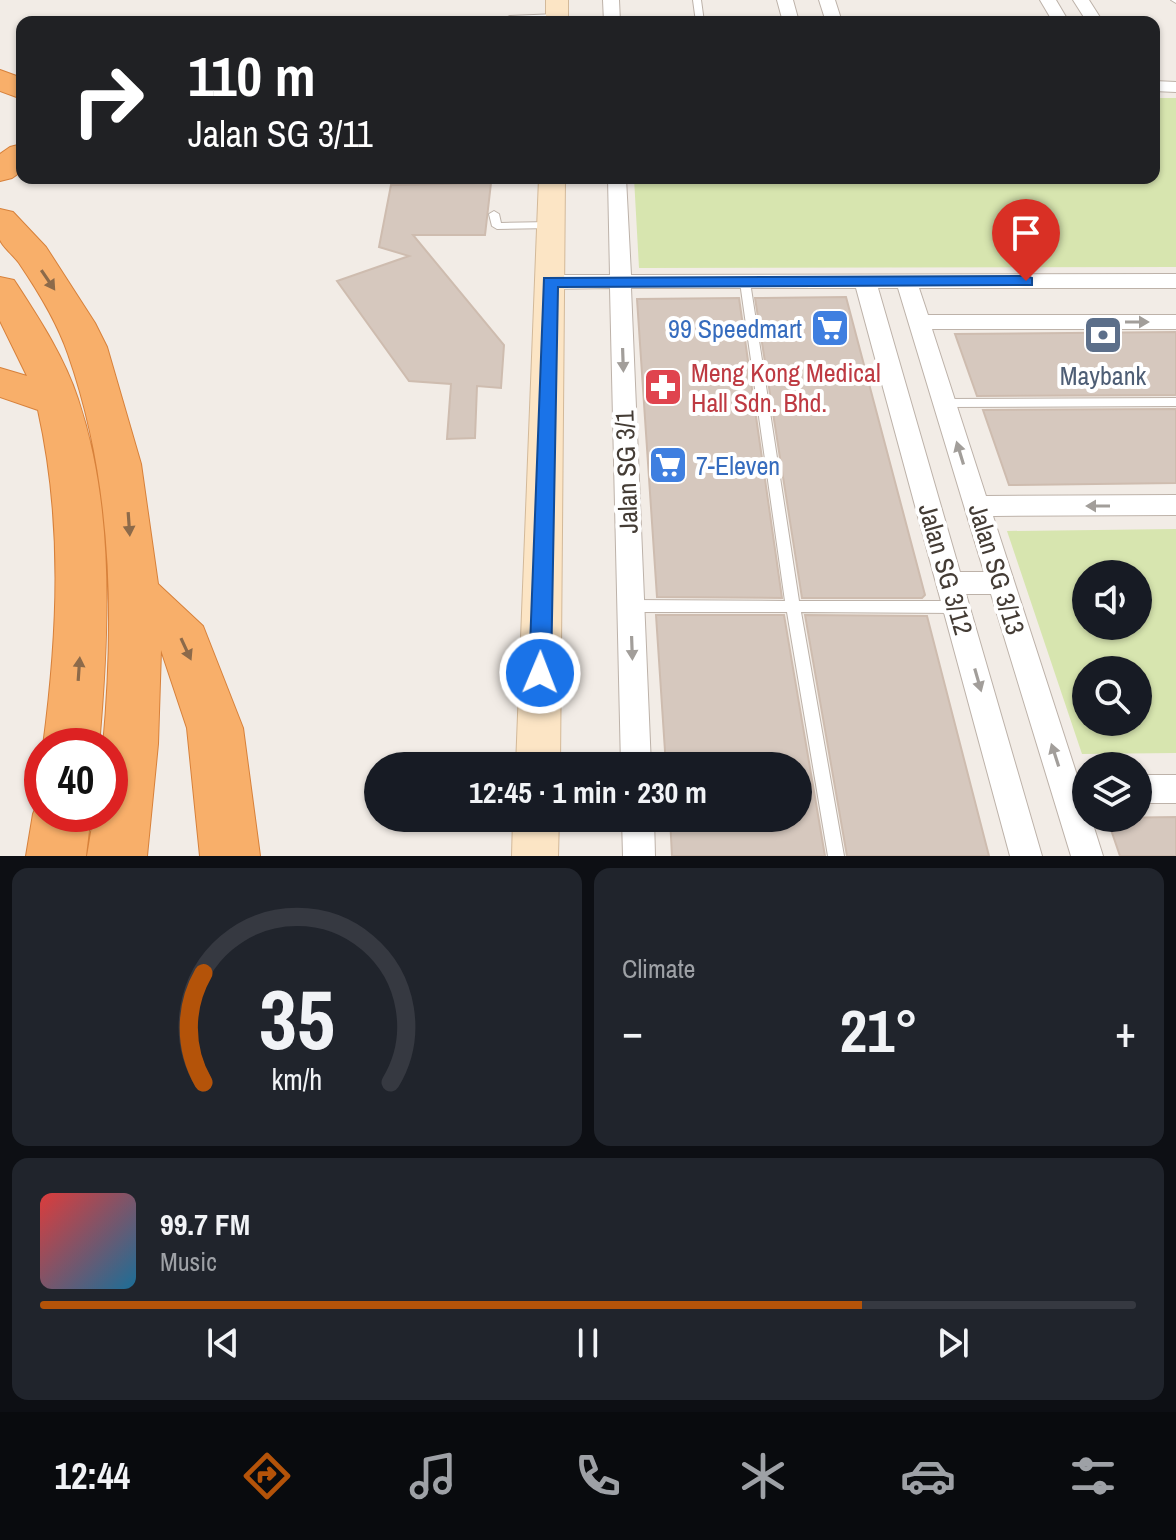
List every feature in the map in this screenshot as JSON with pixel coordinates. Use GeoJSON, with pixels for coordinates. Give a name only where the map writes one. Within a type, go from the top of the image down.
{"type":"FeatureCollection","features":[{"type":"Feature","properties":{"kind":"highway"},"geometry":{"type":"LineString","coordinates":[[0,171],[16,159]]}},
{"type":"Feature","properties":{"kind":"highway"},"geometry":{"type":"LineString","coordinates":[[0,220],[11,228],[50,281],[83,339],[121,465],[128,506],[134,592],[130,736],[117,856]]}},
{"type":"Feature","properties":{"kind":"highway"},"geometry":{"type":"LineString","coordinates":[[0,289],[14,309],[58,401],[73,471],[79,522],[80,668],[73,728]]}},
{"type":"Feature","properties":{"kind":"highway"},"geometry":{"type":"LineString","coordinates":[[0,382],[58,401]]}},
{"type":"Feature","properties":{"kind":"highway"},"geometry":{"type":"LineString","coordinates":[[134,592],[185,641],[215,728],[230,856]]}},
{"type":"Feature","properties":{"kind":"highway"},"geometry":{"type":"LineString","coordinates":[[56,856],[59,832]]}},
{"type":"Feature","properties":{"kind":"street"},"geometry":{"type":"LineString","coordinates":[[538,752],[552,184]]}},
{"type":"Feature","properties":{"kind":"street","name":"Jalan SG 3/1"},"geometry":{"type":"LineString","coordinates":[[617,184],[635,752]]}},
{"type":"Feature","properties":{"kind":"street","name":"Jalan SG 3/12"},"geometry":{"type":"LineString","coordinates":[[865,281],[1026,856]]}},
{"type":"Feature","properties":{"kind":"street","name":"Jalan SG 3/13"},"geometry":{"type":"LineString","coordinates":[[906,281],[1001,583],[1072,779]]}},
{"type":"Feature","properties":{"kind":"street"},"geometry":{"type":"LineString","coordinates":[[550,282],[1176,281]]}},
{"type":"Feature","properties":{"kind":"street"},"geometry":{"type":"LineString","coordinates":[[919,322],[1176,322]]}},
{"type":"Feature","properties":{"kind":"street"},"geometry":{"type":"LineString","coordinates":[[977,506],[1176,505]]}},
{"type":"Feature","properties":{"kind":"street"},"geometry":{"type":"LineString","coordinates":[[954,595],[1001,583]]}},
{"type":"Feature","properties":{"kind":"street"},"geometry":{"type":"LineString","coordinates":[[1152,789],[1176,789]]}},
{"type":"Feature","properties":{"kind":"street"},"geometry":{"type":"LineString","coordinates":[[535,856],[536,832]]}},
{"type":"Feature","properties":{"kind":"street"},"geometry":{"type":"LineString","coordinates":[[638,832],[639,856]]}},
{"type":"Feature","properties":{"kind":"street","name":"Jalan SG 3/13"},"geometry":{"type":"LineString","coordinates":[[1083,832],[1087,856]]}},
{"type":"Feature","properties":{"kind":"lane"},"geometry":{"type":"LineString","coordinates":[[529,16],[557,13]]}},
{"type":"Feature","properties":{"kind":"lane"},"geometry":{"type":"LineString","coordinates":[[494,214],[497,226],[551,225]]}},
{"type":"Feature","properties":{"kind":"lane"},"geometry":{"type":"LineString","coordinates":[[745,282],[793,606],[836,856]]}},
{"type":"Feature","properties":{"kind":"lane"},"geometry":{"type":"LineString","coordinates":[[945,403],[1176,402]]}},
{"type":"Feature","properties":{"kind":"lane"},"geometry":{"type":"LineString","coordinates":[[630,606],[793,606],[954,595]]}},
{"type":"Feature","properties":{"kind":"green space"},"geometry":{"type":"Polygon","coordinates":[[[1160,98],[1176,98],[1176,267],[639,268],[634,184],[1160,184],[1160,98]]]}},
{"type":"Feature","properties":{"kind":"green space"},"geometry":{"type":"Polygon","coordinates":[[[1176,529],[1176,753],[1081,752],[1076,736],[1152,736],[1152,656],[1072,656],[1072,724],[1007,531],[1176,529]]]}},
{"type":"Feature","properties":{"kind":"building"},"geometry":{"type":"Polygon","coordinates":[[[491,184],[485,235],[413,235],[504,345],[501,388],[477,386],[475,438],[447,439],[451,384],[409,381],[337,281],[409,256],[379,247],[391,185],[491,184]]]}},
{"type":"Feature","properties":{"kind":"building"},"geometry":{"type":"Polygon","coordinates":[[[846,297],[925,595],[922,598],[802,598],[755,298],[846,297]]]}},
{"type":"Feature","properties":{"kind":"building"},"geometry":{"type":"Polygon","coordinates":[[[739,298],[782,598],[657,597],[637,299],[739,298]]]}},
{"type":"Feature","properties":{"kind":"building"},"geometry":{"type":"Polygon","coordinates":[[[1176,332],[1176,395],[977,396],[955,334],[1176,332]]]}},
{"type":"Feature","properties":{"kind":"building"},"geometry":{"type":"Polygon","coordinates":[[[1176,409],[1176,483],[1009,485],[983,410],[1176,409]]]}},
{"type":"Feature","properties":{"kind":"building"},"geometry":{"type":"Polygon","coordinates":[[[656,615],[784,615],[807,752],[665,752],[656,615]]]}},
{"type":"Feature","properties":{"kind":"building"},"geometry":{"type":"Polygon","coordinates":[[[805,615],[927,616],[989,856],[847,856],[805,615]]]}},
{"type":"Feature","properties":{"kind":"building"},"geometry":{"type":"Polygon","coordinates":[[[812,780],[825,856],[672,856],[671,832],[812,832],[812,780]]]}},
{"type":"Feature","properties":{"kind":"building"},"geometry":{"type":"Polygon","coordinates":[[[1152,817],[1176,817],[1176,856],[1120,856],[1112,832],[1152,832],[1152,817]]]}},
{"type":"Feature","properties":{"kind":"place","name":"99 Speedmart"},"geometry":{"type":"Point","coordinates":[830,328]}},
{"type":"Feature","properties":{"kind":"place","name":"Maybank"},"geometry":{"type":"Point","coordinates":[1103,335]}},
{"type":"Feature","properties":{"kind":"place","name":"Meng Kong Medical Hall Sdn. Bhd."},"geometry":{"type":"Point","coordinates":[663,387]}},
{"type":"Feature","properties":{"kind":"place","name":"7-Eleven"},"geometry":{"type":"Point","coordinates":[668,465]}},
{"type":"Feature","properties":{"kind":"route"},"geometry":{"type":"LineString","coordinates":[[540,673],[550,282],[1026,281]]}}]}
